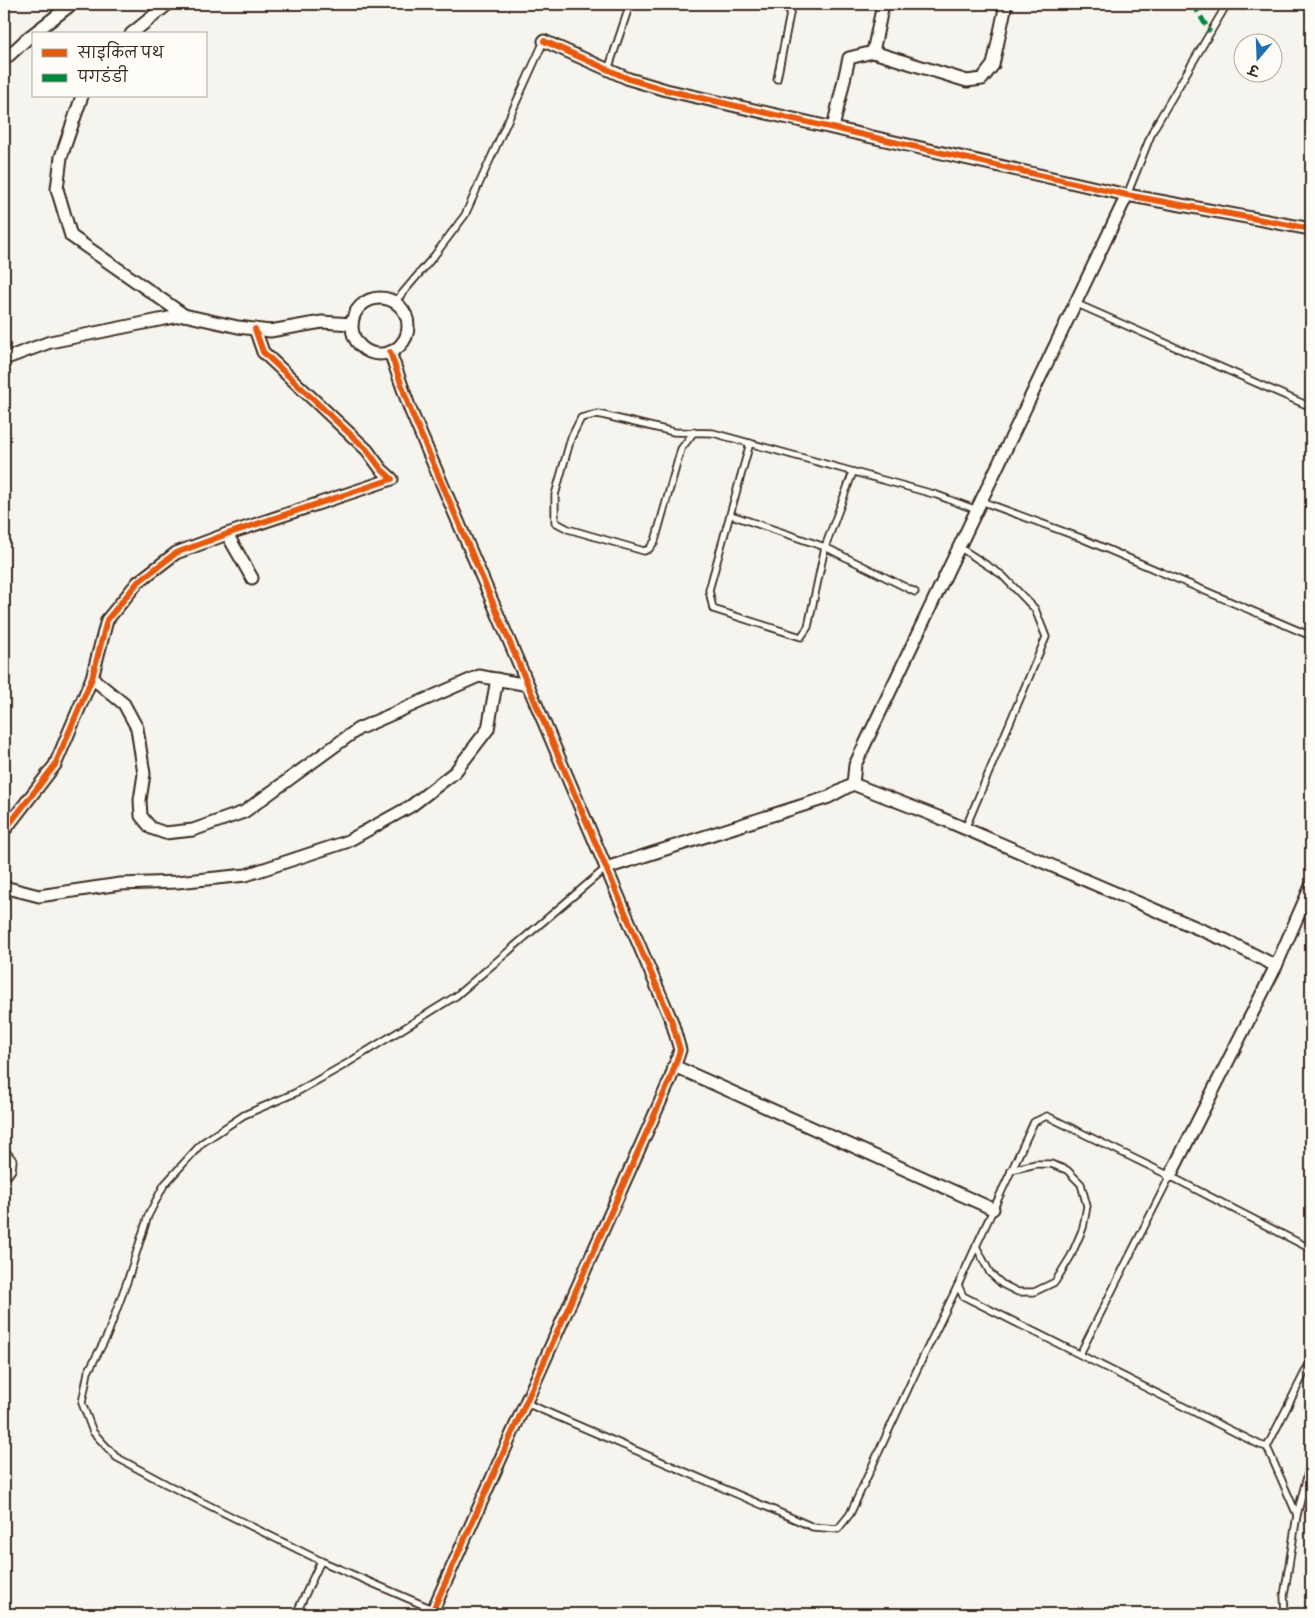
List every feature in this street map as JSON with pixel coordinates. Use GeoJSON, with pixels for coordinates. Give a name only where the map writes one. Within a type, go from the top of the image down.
{"type":"FeatureCollection","features":[{"type":"Feature","properties":{"kind":"street"},"geometry":{"type":"LineString","coordinates":[[35,32],[72,4]]}},
{"type":"Feature","properties":{"kind":"street"},"geometry":{"type":"LineString","coordinates":[[133,32],[168,4]]}},
{"type":"Feature","properties":{"kind":"street"},"geometry":{"type":"LineString","coordinates":[[873,52],[883,4]]}},
{"type":"Feature","properties":{"kind":"street"},"geometry":{"type":"LineString","coordinates":[[833,128],[849,58],[873,52],[967,81],[982,79],[993,65],[1006,4]]}},
{"type":"Feature","properties":{"kind":"street"},"geometry":{"type":"LineString","coordinates":[[4,60],[32,34]]}},
{"type":"Feature","properties":{"kind":"street"},"geometry":{"type":"LineString","coordinates":[[544,41],[629,79],[666,90],[1127,195],[1311,229]]}},
{"type":"Feature","properties":{"kind":"street"},"geometry":{"type":"LineString","coordinates":[[81,98],[61,157],[56,189],[71,236],[184,315],[238,327],[270,331],[322,322],[352,324]]}},
{"type":"Feature","properties":{"kind":"street"},"geometry":{"type":"LineString","coordinates":[[852,784],[855,765],[1127,195]]}},
{"type":"Feature","properties":{"kind":"street"},"geometry":{"type":"LineString","coordinates":[[380,298],[395,302],[405,314],[408,329],[402,343],[390,352],[374,353],[360,346],[353,332],[352,324],[354,316],[364,303],[380,298]]}},
{"type":"Feature","properties":{"kind":"street"},"geometry":{"type":"LineString","coordinates":[[4,359],[50,342],[184,315]]}},
{"type":"Feature","properties":{"kind":"street"},"geometry":{"type":"LineString","coordinates":[[4,831],[55,765],[92,678],[107,620],[138,582],[176,553],[392,479],[381,469],[367,450],[263,352],[255,329]]}},
{"type":"Feature","properties":{"kind":"street"},"geometry":{"type":"LineString","coordinates":[[390,352],[410,409],[672,1022],[680,1050],[526,1403],[439,1612]]}},
{"type":"Feature","properties":{"kind":"street"},"geometry":{"type":"LineString","coordinates":[[227,534],[252,578]]}},
{"type":"Feature","properties":{"kind":"street"},"geometry":{"type":"LineString","coordinates":[[92,678],[124,704],[137,728],[144,774],[140,800],[141,816],[151,828],[165,833],[193,830],[244,812],[358,729],[479,676],[528,685]]}},
{"type":"Feature","properties":{"kind":"street"},"geometry":{"type":"LineString","coordinates":[[4,887],[39,896],[120,884],[177,882],[246,874],[346,842],[411,806],[455,772],[488,729],[497,679]]}},
{"type":"Feature","properties":{"kind":"street"},"geometry":{"type":"LineString","coordinates":[[606,868],[829,797],[852,784]]}},
{"type":"Feature","properties":{"kind":"street"},"geometry":{"type":"LineString","coordinates":[[852,784],[966,829],[1225,940],[1276,966]]}},
{"type":"Feature","properties":{"kind":"street"},"geometry":{"type":"LineString","coordinates":[[1170,1176],[1276,966],[1311,886]]}},
{"type":"Feature","properties":{"kind":"street"},"geometry":{"type":"LineString","coordinates":[[674,1066],[993,1209]]}},
{"type":"Feature","properties":{"kind":"lane"},"geometry":{"type":"LineString","coordinates":[[608,70],[630,4]]}},
{"type":"Feature","properties":{"kind":"lane"},"geometry":{"type":"LineString","coordinates":[[762,4],[791,6],[777,79]]}},
{"type":"Feature","properties":{"kind":"lane"},"geometry":{"type":"LineString","coordinates":[[1127,195],[1153,130],[1227,4]]}},
{"type":"Feature","properties":{"kind":"lane"},"geometry":{"type":"LineString","coordinates":[[395,302],[434,256],[464,215],[544,41]]}},
{"type":"Feature","properties":{"kind":"lane"},"geometry":{"type":"LineString","coordinates":[[1075,303],[1311,406]]}},
{"type":"Feature","properties":{"kind":"lane"},"geometry":{"type":"LineString","coordinates":[[694,432],[681,449],[655,540],[649,548],[644,551],[568,529],[555,522],[555,495],[571,438],[581,418],[598,414],[674,432],[694,432],[714,432],[853,472],[979,505],[1081,538],[1311,636]]}},
{"type":"Feature","properties":{"kind":"lane"},"geometry":{"type":"LineString","coordinates":[[750,443],[709,590],[713,609],[801,637],[808,627],[825,547],[853,472]]}},
{"type":"Feature","properties":{"kind":"lane"},"geometry":{"type":"LineString","coordinates":[[731,515],[825,547],[915,592]]}},
{"type":"Feature","properties":{"kind":"lane"},"geometry":{"type":"LineString","coordinates":[[959,547],[1002,576],[1035,609],[1046,636],[966,829]]}},
{"type":"Feature","properties":{"kind":"lane"},"geometry":{"type":"LineString","coordinates":[[439,1612],[321,1561],[166,1484],[116,1456],[93,1432],[82,1403],[88,1372],[107,1336],[148,1216],[164,1185],[202,1143],[244,1115],[303,1088],[456,996],[606,868]]}},
{"type":"Feature","properties":{"kind":"lane"},"geometry":{"type":"LineString","coordinates":[[526,1403],[814,1526],[838,1529],[850,1514],[912,1378],[958,1285],[1034,1122],[1047,1116],[1170,1176],[1311,1249]]}},
{"type":"Feature","properties":{"kind":"lane"},"geometry":{"type":"LineString","coordinates":[[4,1149],[13,1160],[12,1170],[4,1181]]}},
{"type":"Feature","properties":{"kind":"lane"},"geometry":{"type":"LineString","coordinates":[[976,1246],[990,1273],[1002,1284],[1018,1292],[1034,1292],[1055,1282],[1071,1256],[1083,1228],[1087,1206],[1081,1184],[1067,1170],[1051,1164],[1036,1164],[1011,1170]]}},
{"type":"Feature","properties":{"kind":"lane"},"geometry":{"type":"LineString","coordinates":[[1080,1354],[1170,1176]]}},
{"type":"Feature","properties":{"kind":"lane"},"geometry":{"type":"LineString","coordinates":[[958,1285],[963,1296],[1267,1447],[1298,1516]]}},
{"type":"Feature","properties":{"kind":"lane"},"geometry":{"type":"LineString","coordinates":[[1267,1447],[1311,1360]]}},
{"type":"Feature","properties":{"kind":"lane"},"geometry":{"type":"LineString","coordinates":[[1285,1614],[1284,1596],[1298,1516],[1311,1461]]}},
{"type":"Feature","properties":{"kind":"lane"},"geometry":{"type":"LineString","coordinates":[[296,1614],[321,1561]]}},
{"type":"Feature","properties":{"kind":"marked path"},"geometry":{"type":"LineString","coordinates":[[1193,4],[1210,32]]}},
{"type":"Feature","properties":{"kind":"cycle path"},"geometry":{"type":"LineString","coordinates":[[544,41],[629,79],[666,90],[1127,195],[1311,229]]}},
{"type":"Feature","properties":{"kind":"cycle path"},"geometry":{"type":"LineString","coordinates":[[4,831],[55,765],[92,678],[107,620],[138,582],[176,553],[392,479],[381,469],[367,450],[263,352],[255,329]]}},
{"type":"Feature","properties":{"kind":"cycle path"},"geometry":{"type":"LineString","coordinates":[[390,352],[410,409],[672,1022],[680,1050],[670,1080],[433,1610]]}}]}
